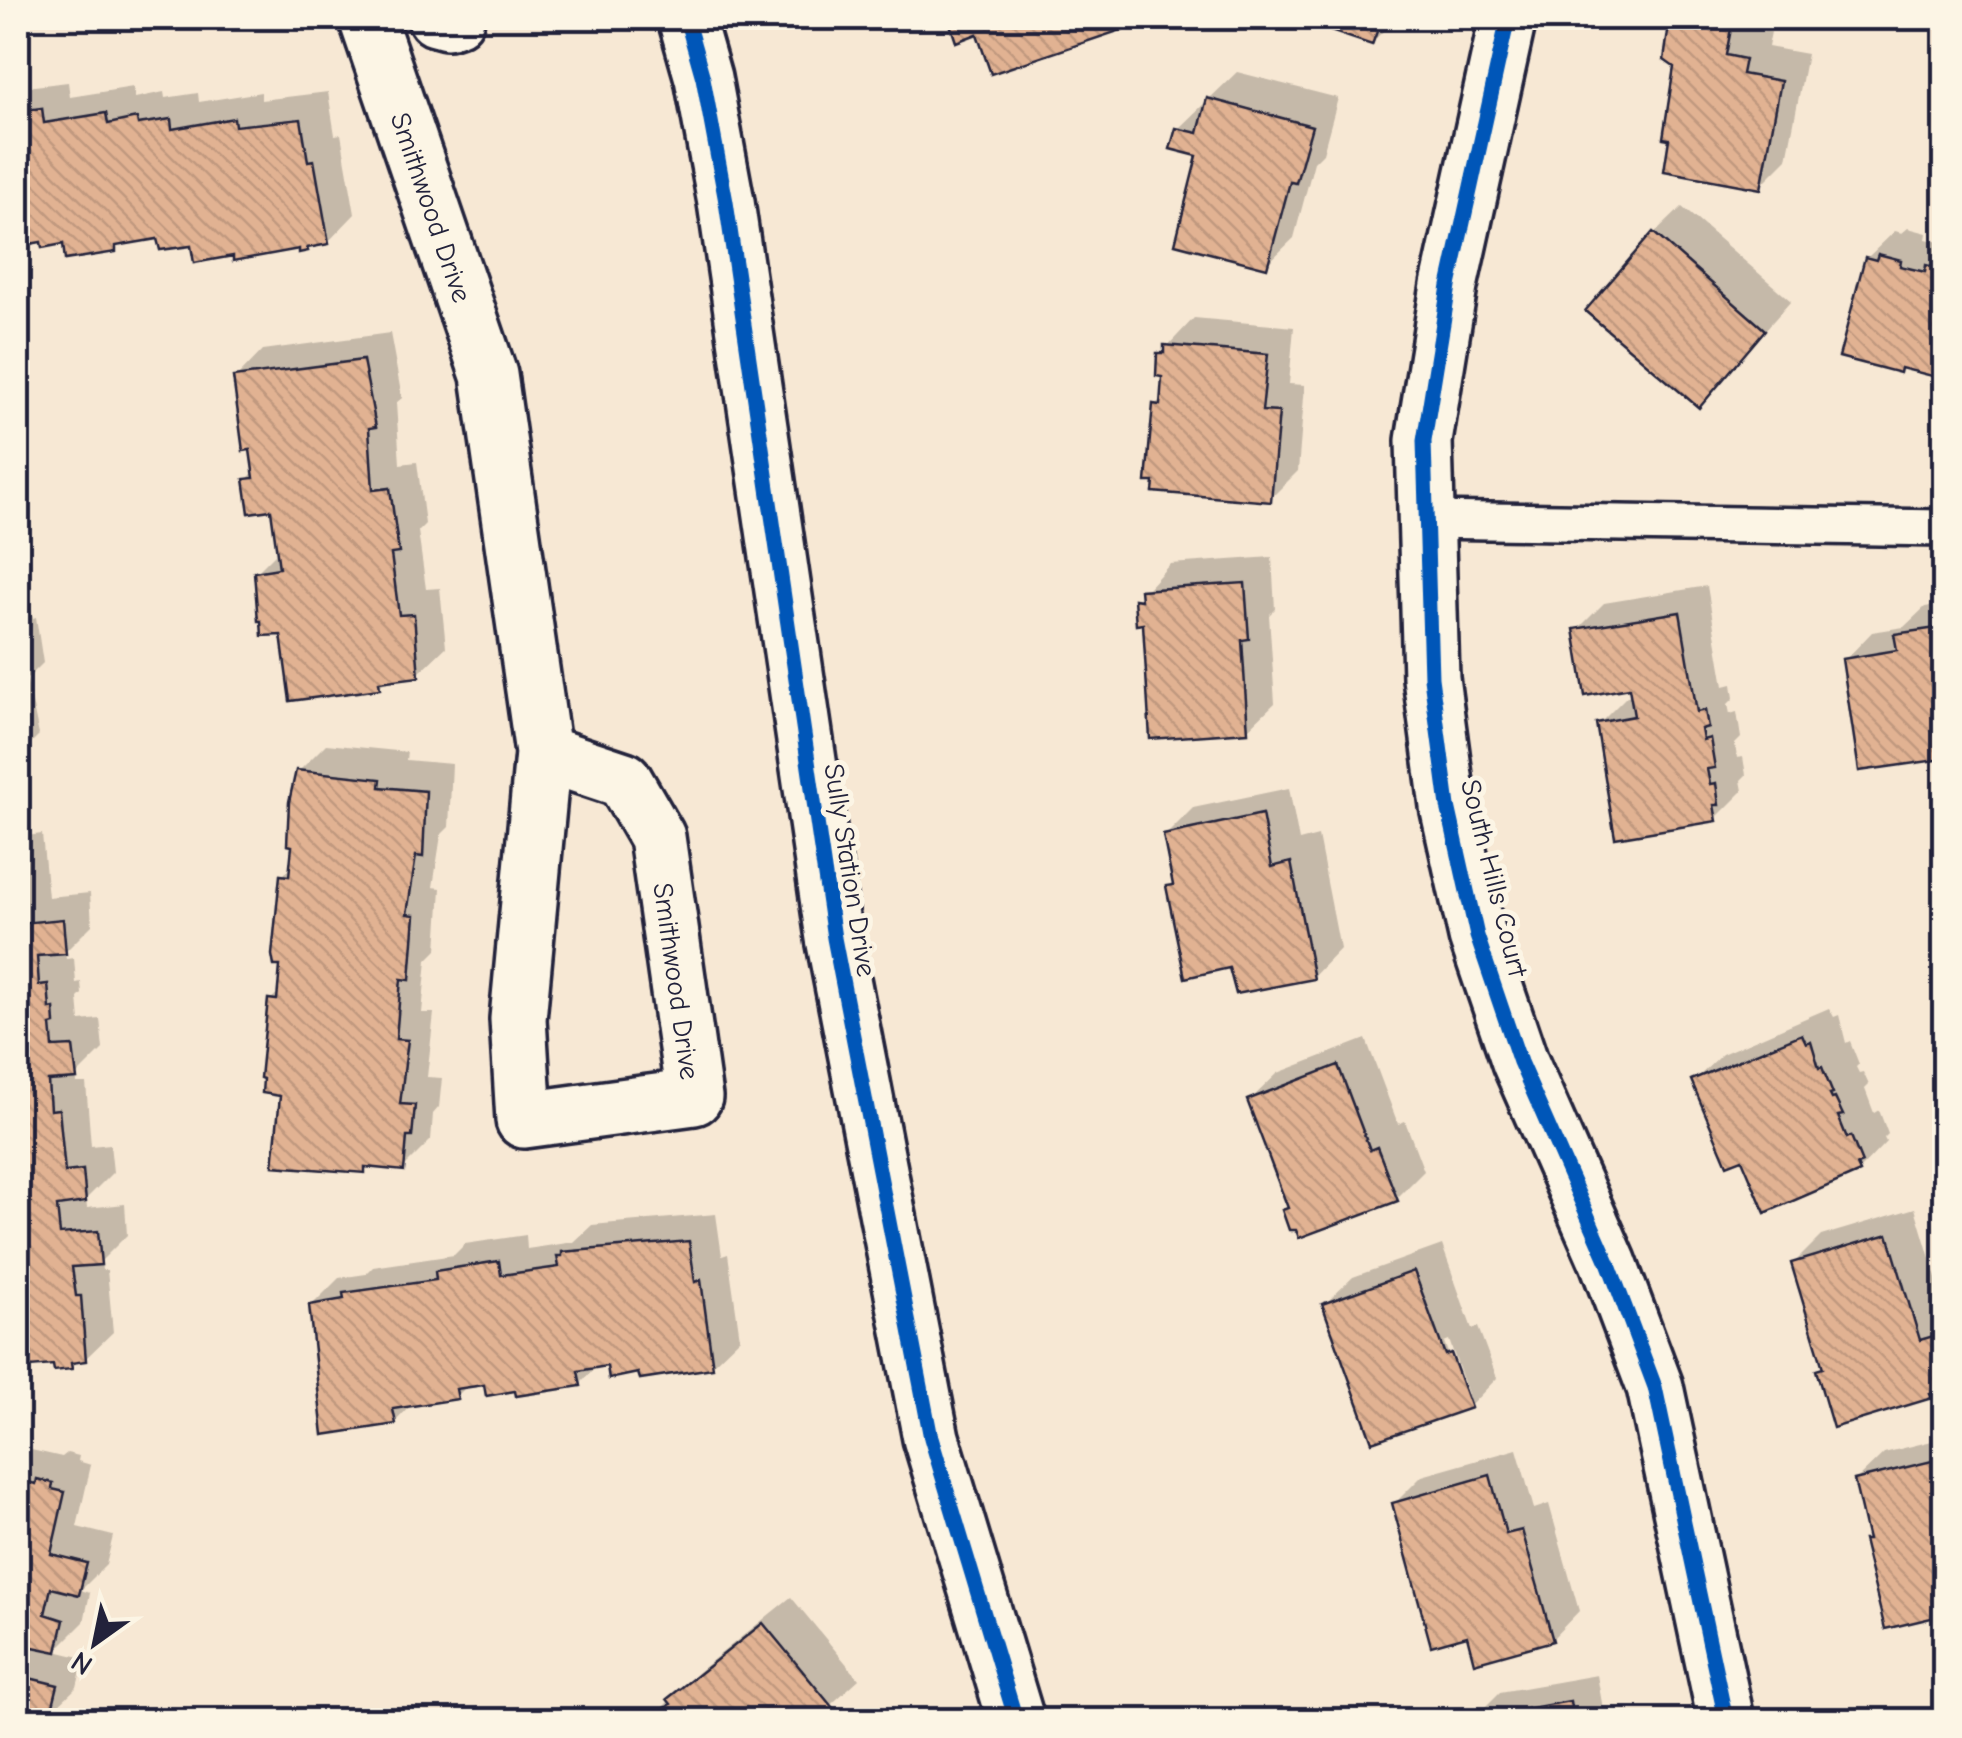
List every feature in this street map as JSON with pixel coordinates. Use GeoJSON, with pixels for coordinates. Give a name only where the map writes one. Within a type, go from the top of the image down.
{"type":"FeatureCollection","features":[{"type":"Feature","properties":{"kind":"street","name":"Smithwood Drive"},"geometry":{"type":"LineString","coordinates":[[367,18],[489,375],[543,753],[518,1019],[524,1120],[694,1097],[657,838],[624,780],[543,753]]}},
{"type":"Feature","properties":{"kind":"street"},"geometry":{"type":"LineString","coordinates":[[436,18],[456,18]]}},
{"type":"Feature","properties":{"kind":"street","name":"Sully Station Drive"},"geometry":{"type":"LineString","coordinates":[[686,18],[703,78],[726,202],[849,1014],[932,1438],[1016,1720]]}},
{"type":"Feature","properties":{"kind":"street","name":"South Hills Court"},"geometry":{"type":"LineString","coordinates":[[1508,18],[1448,286],[1424,441],[1430,678],[1448,806],[1478,936],[1520,1062],[1608,1262],[1655,1387],[1726,1720]]}},
{"type":"Feature","properties":{"kind":"lane"},"geometry":{"type":"LineString","coordinates":[[1426,520],[1944,528]]}},
{"type":"Feature","properties":{"kind":"building"},"geometry":{"type":"Polygon","coordinates":[[[948,18],[1130,18],[1133,26],[991,74],[977,34],[956,42],[948,18]]]}},
{"type":"Feature","properties":{"kind":"building"},"geometry":{"type":"Polygon","coordinates":[[[1292,18],[1382,18],[1372,45],[1292,18]]]}},
{"type":"Feature","properties":{"kind":"building"},"geometry":{"type":"Polygon","coordinates":[[[1670,18],[1733,18],[1726,55],[1745,59],[1742,74],[1781,81],[1761,189],[1664,171],[1669,139],[1663,138],[1674,67],[1664,60],[1670,18]]]}},
{"type":"Feature","properties":{"kind":"building"},"geometry":{"type":"Polygon","coordinates":[[[1207,98],[1312,126],[1296,183],[1290,182],[1267,268],[1175,244],[1197,156],[1170,149],[1176,128],[1198,133],[1207,98]]]}},
{"type":"Feature","properties":{"kind":"building"},"geometry":{"type":"Polygon","coordinates":[[[42,108],[44,123],[106,113],[108,124],[137,118],[138,124],[171,119],[172,129],[234,118],[235,126],[301,119],[308,161],[314,160],[329,244],[299,253],[299,249],[233,261],[233,256],[194,263],[191,246],[160,250],[157,239],[116,246],[116,252],[65,260],[63,244],[42,248],[41,242],[18,246],[18,111],[42,108]]]}},
{"type":"Feature","properties":{"kind":"building"},"geometry":{"type":"Polygon","coordinates":[[[1653,232],[1765,330],[1699,408],[1585,311],[1653,232]]]}},
{"type":"Feature","properties":{"kind":"building"},"geometry":{"type":"Polygon","coordinates":[[[1878,254],[1901,260],[1900,266],[1925,272],[1926,265],[1942,269],[1944,379],[1901,368],[1900,373],[1839,357],[1865,257],[1876,260],[1878,254]]]}},
{"type":"Feature","properties":{"kind":"building"},"geometry":{"type":"Polygon","coordinates":[[[1164,345],[1268,354],[1262,411],[1279,412],[1271,502],[1153,492],[1154,482],[1146,482],[1153,404],[1160,405],[1162,377],[1156,376],[1157,353],[1164,353],[1164,345]]]}},
{"type":"Feature","properties":{"kind":"building"},"geometry":{"type":"Polygon","coordinates":[[[363,360],[376,427],[369,428],[373,490],[390,488],[399,553],[391,554],[399,615],[414,614],[419,677],[379,682],[380,689],[290,701],[281,635],[262,636],[258,621],[254,572],[279,568],[271,510],[249,513],[244,479],[254,478],[250,450],[243,451],[233,377],[363,360]]]}},
{"type":"Feature","properties":{"kind":"building"},"geometry":{"type":"Polygon","coordinates":[[[1245,583],[1249,639],[1242,640],[1248,732],[1150,739],[1143,624],[1136,625],[1134,599],[1141,600],[1140,590],[1245,583]]]}},
{"type":"Feature","properties":{"kind":"building"},"geometry":{"type":"Polygon","coordinates":[[[1680,612],[1697,712],[1705,710],[1708,727],[1701,729],[1703,740],[1710,738],[1715,768],[1707,769],[1710,784],[1716,783],[1717,821],[1615,838],[1596,723],[1634,716],[1629,688],[1585,696],[1574,629],[1680,612]]]}},
{"type":"Feature","properties":{"kind":"building"},"geometry":{"type":"Polygon","coordinates":[[[1944,627],[1944,759],[1859,771],[1842,659],[1897,650],[1894,634],[1944,627]]]}},
{"type":"Feature","properties":{"kind":"building"},"geometry":{"type":"Polygon","coordinates":[[[296,770],[381,779],[380,787],[426,791],[423,857],[416,856],[407,914],[415,915],[410,980],[401,979],[396,1039],[408,1040],[400,1104],[415,1105],[404,1171],[365,1167],[365,1173],[273,1166],[280,1096],[262,1093],[260,1078],[268,999],[277,1000],[280,966],[274,966],[272,955],[280,875],[289,876],[289,802],[296,770]]]}},
{"type":"Feature","properties":{"kind":"building"},"geometry":{"type":"Polygon","coordinates":[[[1262,814],[1272,867],[1291,862],[1314,979],[1236,994],[1229,968],[1185,978],[1166,886],[1173,885],[1163,835],[1262,814]]]}},
{"type":"Feature","properties":{"kind":"building"},"geometry":{"type":"Polygon","coordinates":[[[18,881],[22,923],[63,919],[66,954],[37,956],[39,985],[48,984],[50,1009],[54,1008],[53,1047],[73,1046],[77,1079],[48,1081],[50,1110],[59,1109],[65,1172],[83,1170],[86,1202],[57,1206],[60,1234],[98,1231],[101,1265],[72,1267],[76,1296],[81,1296],[86,1361],[71,1363],[72,1369],[54,1371],[53,1365],[18,1368],[18,881]]]}},
{"type":"Feature","properties":{"kind":"building"},"geometry":{"type":"Polygon","coordinates":[[[1802,1034],[1806,1043],[1811,1041],[1833,1094],[1830,1095],[1843,1115],[1838,1116],[1847,1138],[1851,1136],[1862,1163],[1857,1165],[1860,1172],[1765,1213],[1742,1159],[1727,1165],[1691,1080],[1802,1034]]]}},
{"type":"Feature","properties":{"kind":"building"},"geometry":{"type":"Polygon","coordinates":[[[1338,1065],[1370,1150],[1377,1147],[1398,1201],[1299,1238],[1296,1230],[1289,1230],[1282,1210],[1288,1208],[1247,1100],[1338,1065]]]}},
{"type":"Feature","properties":{"kind":"building"},"geometry":{"type":"Polygon","coordinates":[[[1888,1234],[1920,1340],[1944,1333],[1944,1390],[1930,1394],[1932,1398],[1833,1428],[1816,1370],[1823,1368],[1791,1263],[1888,1234]]]}},
{"type":"Feature","properties":{"kind":"building"},"geometry":{"type":"Polygon","coordinates":[[[689,1241],[695,1282],[701,1280],[713,1368],[640,1379],[638,1373],[609,1379],[607,1366],[578,1371],[581,1386],[516,1396],[515,1391],[486,1396],[484,1385],[456,1389],[458,1399],[393,1409],[396,1424],[323,1435],[309,1305],[344,1299],[343,1293],[436,1280],[435,1271],[499,1261],[501,1275],[559,1267],[557,1256],[562,1256],[562,1252],[689,1241]]]}},
{"type":"Feature","properties":{"kind":"building"},"geometry":{"type":"Polygon","coordinates":[[[1414,1271],[1445,1355],[1451,1353],[1471,1408],[1372,1442],[1322,1304],[1414,1271]]]}},
{"type":"Feature","properties":{"kind":"building"},"geometry":{"type":"Polygon","coordinates":[[[1944,1458],[1944,1615],[1885,1629],[1863,1540],[1868,1540],[1854,1480],[1944,1458]]]}},
{"type":"Feature","properties":{"kind":"building"},"geometry":{"type":"Polygon","coordinates":[[[1490,1475],[1506,1534],[1522,1530],[1553,1641],[1474,1663],[1467,1636],[1431,1646],[1392,1503],[1490,1475]]]}},
{"type":"Feature","properties":{"kind":"building"},"geometry":{"type":"Polygon","coordinates":[[[37,1479],[53,1483],[52,1489],[65,1492],[51,1554],[87,1563],[79,1595],[51,1588],[45,1614],[64,1620],[57,1652],[28,1646],[21,1676],[58,1685],[50,1717],[22,1709],[18,1720],[18,1480],[36,1484],[37,1479]]]}},
{"type":"Feature","properties":{"kind":"building"},"geometry":{"type":"Polygon","coordinates":[[[763,1623],[833,1708],[818,1720],[650,1720],[671,1704],[667,1699],[763,1623]]]}},
{"type":"Feature","properties":{"kind":"building"},"geometry":{"type":"Polygon","coordinates":[[[1570,1701],[1573,1720],[1469,1719],[1570,1701]]]}},
{"type":"Feature","properties":{"kind":"cycle path"},"geometry":{"type":"LineString","coordinates":[[686,18],[703,78],[726,202],[834,938],[931,1438],[1016,1720]]}},
{"type":"Feature","properties":{"kind":"cycle path"},"geometry":{"type":"LineString","coordinates":[[1508,18],[1449,286],[1424,441],[1431,678],[1448,806],[1477,936],[1520,1062],[1608,1262],[1655,1387],[1726,1720]]}}]}
